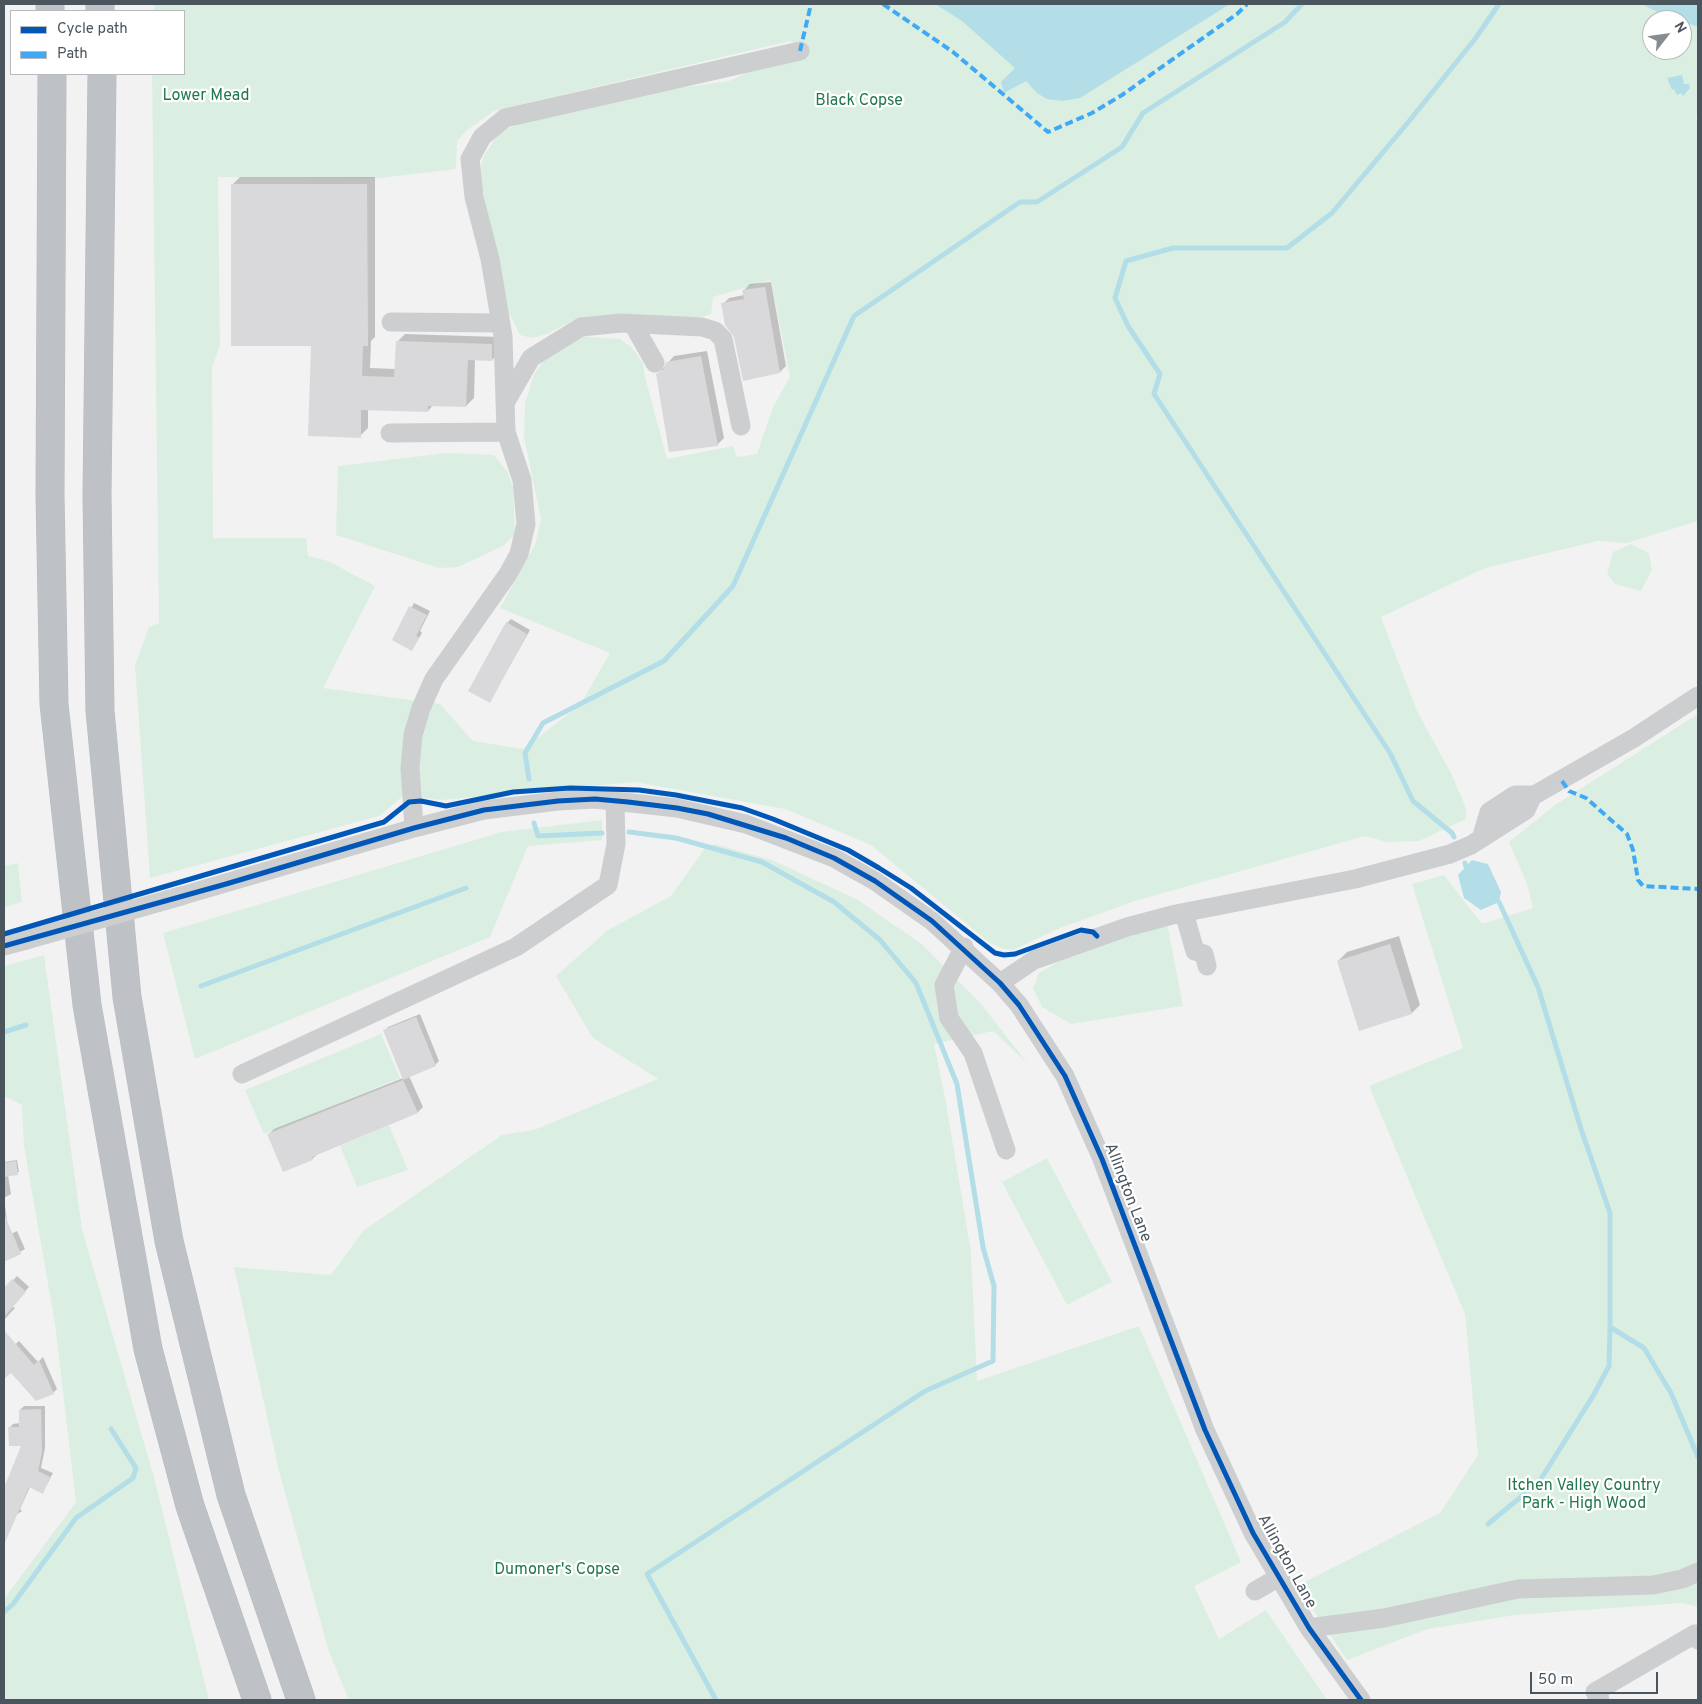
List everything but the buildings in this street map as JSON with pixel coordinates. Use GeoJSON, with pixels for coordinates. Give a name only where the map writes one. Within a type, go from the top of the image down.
{"type":"FeatureCollection","features":[{"type":"Feature","properties":{"kind":"highway"},"geometry":{"type":"LineString","coordinates":[[52,75],[50,495],[54,704],[87,1005],[148,1349],[190,1506],[257,1700]]}},
{"type":"Feature","properties":{"kind":"highway"},"geometry":{"type":"LineString","coordinates":[[102,75],[97,495],[100,711],[127,997],[169,1241],[231,1495],[301,1700]]}},
{"type":"Feature","properties":{"kind":"street"},"geometry":{"type":"LineString","coordinates":[[414,828],[410,768],[413,735],[421,708],[434,679],[508,574],[519,554],[524,538],[526,517],[522,480],[506,432],[501,323],[490,259],[474,197],[470,159],[482,137],[506,118],[800,51]]}},
{"type":"Feature","properties":{"kind":"street"},"geometry":{"type":"LineString","coordinates":[[391,322],[501,323]]}},
{"type":"Feature","properties":{"kind":"street"},"geometry":{"type":"LineString","coordinates":[[504,404],[531,358],[581,326],[633,324],[702,327],[720,334],[723,339],[741,426]]}},
{"type":"Feature","properties":{"kind":"street"},"geometry":{"type":"LineString","coordinates":[[633,324],[655,363]]}},
{"type":"Feature","properties":{"kind":"street"},"geometry":{"type":"LineString","coordinates":[[390,433],[506,432]]}},
{"type":"Feature","properties":{"kind":"street"},"geometry":{"type":"LineString","coordinates":[[1000,983],[1034,960],[1088,939],[1184,912],[1355,879],[1450,854],[1481,839],[1489,812],[1515,795],[1533,795],[1545,787],[1562,781],[1630,732],[1698,696]]}},
{"type":"Feature","properties":{"kind":"street","name":"Allington Lane"},"geometry":{"type":"LineString","coordinates":[[4,946],[414,828],[484,810],[518,804],[558,800],[615,801],[677,808],[708,814],[786,838],[834,858],[875,881],[932,921],[964,947],[1019,1005],[1066,1076],[1082,1112],[1205,1430],[1253,1533],[1309,1628],[1361,1700]]}},
{"type":"Feature","properties":{"kind":"street"},"geometry":{"type":"LineString","coordinates":[[242,1074],[516,947],[608,885],[616,844],[615,801]]}},
{"type":"Feature","properties":{"kind":"street"},"geometry":{"type":"LineString","coordinates":[[1184,912],[1194,951],[1204,954],[1207,966]]}},
{"type":"Feature","properties":{"kind":"street"},"geometry":{"type":"LineString","coordinates":[[964,947],[944,985],[949,1018],[973,1054],[1006,1150]]}},
{"type":"Feature","properties":{"kind":"street"},"geometry":{"type":"LineString","coordinates":[[1309,1628],[1384,1618],[1518,1589],[1654,1585],[1682,1579],[1698,1572]]}},
{"type":"Feature","properties":{"kind":"street"},"geometry":{"type":"LineString","coordinates":[[1255,1591],[1279,1577]]}},
{"type":"Feature","properties":{"kind":"street"},"geometry":{"type":"LineString","coordinates":[[1600,1700],[1595,1692],[1695,1634],[1698,1640]]}},
{"type":"Feature","properties":{"kind":"green space"},"geometry":{"type":"Polygon","coordinates":[[[154,4],[1642,4],[1656,10],[1642,10],[1642,60],[1692,60],[1692,25],[1698,27],[1698,114],[1696,116],[1698,128],[1698,521],[1627,543],[1598,541],[1485,568],[1381,617],[1417,711],[1452,775],[1466,808],[1466,819],[1419,841],[1387,842],[1365,836],[1135,901],[1060,928],[1013,950],[1004,949],[990,943],[871,845],[785,809],[635,782],[442,800],[403,796],[379,816],[150,878],[135,665],[149,627],[159,623],[152,75],[185,75],[185,10],[154,10],[154,4]],[[790,41],[494,111],[467,130],[457,141],[456,169],[380,178],[218,177],[220,345],[212,368],[213,538],[306,538],[308,556],[328,561],[375,586],[323,688],[440,704],[473,741],[523,749],[580,705],[610,653],[500,608],[535,545],[541,519],[524,437],[525,403],[534,374],[544,360],[580,336],[620,339],[632,348],[643,363],[667,459],[733,446],[737,457],[757,454],[773,407],[790,377],[771,280],[713,297],[711,314],[701,317],[574,320],[547,334],[532,338],[520,335],[509,313],[479,174],[483,157],[497,136],[506,129],[531,120],[672,89],[729,81],[801,46],[790,41]]]}},
{"type":"Feature","properties":{"kind":"green space"},"geometry":{"type":"Polygon","coordinates":[[[447,453],[494,455],[508,473],[513,487],[515,534],[503,546],[458,567],[439,568],[336,535],[338,466],[447,453]]]}},
{"type":"Feature","properties":{"kind":"green space"},"geometry":{"type":"Polygon","coordinates":[[[1631,544],[1649,553],[1652,570],[1641,591],[1615,584],[1607,574],[1613,552],[1631,544]]]}},
{"type":"Feature","properties":{"kind":"green space","name":"Itchen Valley Country Park - High Wood"},"geometry":{"type":"Polygon","coordinates":[[[1698,714],[1698,1607],[1682,1603],[1515,1615],[1428,1629],[1347,1660],[1297,1586],[1440,1513],[1478,1455],[1465,1314],[1369,1086],[1463,1048],[1412,884],[1444,875],[1482,924],[1533,908],[1527,884],[1509,842],[1555,805],[1698,714]]]}},
{"type":"Feature","properties":{"kind":"green space"},"geometry":{"type":"Polygon","coordinates":[[[602,820],[602,840],[528,846],[490,937],[195,1059],[163,933],[502,832],[602,820]]]}},
{"type":"Feature","properties":{"kind":"green space","name":"Dumoner's Copse"},"geometry":{"type":"Polygon","coordinates":[[[715,844],[772,860],[858,900],[923,945],[981,1004],[1028,1064],[993,1031],[934,1044],[945,1097],[971,1252],[977,1381],[1139,1326],[1241,1562],[1194,1586],[1219,1639],[1266,1610],[1327,1700],[349,1700],[329,1652],[279,1471],[234,1267],[331,1275],[363,1231],[502,1135],[534,1130],[658,1079],[593,1038],[556,976],[608,930],[671,896],[706,847],[715,844]]]}},
{"type":"Feature","properties":{"kind":"green space"},"geometry":{"type":"Polygon","coordinates":[[[18,863],[22,902],[4,907],[4,866],[18,863]]]}},
{"type":"Feature","properties":{"kind":"green space"},"geometry":{"type":"Polygon","coordinates":[[[1167,923],[1183,1006],[1071,1024],[1042,1007],[1033,988],[1039,973],[1067,957],[1167,923]]]}},
{"type":"Feature","properties":{"kind":"green space"},"geometry":{"type":"Polygon","coordinates":[[[44,955],[82,1229],[155,1481],[209,1700],[4,1700],[4,1599],[76,1502],[55,1324],[24,1146],[22,1105],[4,1097],[4,966],[44,955]]]}},
{"type":"Feature","properties":{"kind":"green space"},"geometry":{"type":"Polygon","coordinates":[[[381,1034],[400,1078],[264,1134],[245,1090],[381,1034]]]}},
{"type":"Feature","properties":{"kind":"green space"},"geometry":{"type":"Polygon","coordinates":[[[389,1125],[408,1170],[357,1187],[340,1146],[389,1125]]]}},
{"type":"Feature","properties":{"kind":"green space"},"geometry":{"type":"Polygon","coordinates":[[[1047,1158],[1112,1282],[1067,1305],[1002,1182],[1047,1158]]]}},
{"type":"Feature","properties":{"kind":"water"},"geometry":{"type":"Polygon","coordinates":[[[935,4],[1230,4],[1080,98],[1063,101],[1047,99],[1037,93],[1026,81],[1004,93],[1001,82],[1015,68],[962,21],[935,4]]]}},
{"type":"Feature","properties":{"kind":"water"},"geometry":{"type":"Polygon","coordinates":[[[1642,4],[1698,4],[1698,27],[1692,25],[1692,10],[1653,10],[1642,4]]]}},
{"type":"Feature","properties":{"kind":"water"},"geometry":{"type":"Polygon","coordinates":[[[1682,75],[1684,84],[1689,84],[1690,88],[1683,96],[1681,93],[1677,95],[1674,89],[1672,90],[1667,78],[1682,75]]]}},
{"type":"Feature","properties":{"kind":"water"},"geometry":{"type":"Polygon","coordinates":[[[1472,860],[1488,864],[1501,892],[1499,902],[1481,910],[1464,898],[1458,875],[1472,860]]]}},
{"type":"Feature","properties":{"kind":"waterway"},"geometry":{"type":"LineString","coordinates":[[529,779],[525,753],[543,723],[664,661],[733,586],[854,316],[1020,202],[1037,202],[1122,147],[1143,113],[1285,22],[1302,4]]}},
{"type":"Feature","properties":{"kind":"waterway"},"geometry":{"type":"LineString","coordinates":[[1454,837],[1452,833],[1413,801],[1390,753],[1154,394],[1160,374],[1128,326],[1115,298],[1126,261],[1173,248],[1287,248],[1332,213],[1475,39],[1499,4]]}},
{"type":"Feature","properties":{"kind":"waterway"},"geometry":{"type":"LineString","coordinates":[[534,823],[538,836],[602,833]]}},
{"type":"Feature","properties":{"kind":"waterway"},"geometry":{"type":"LineString","coordinates":[[629,832],[676,838],[762,862],[834,902],[880,940],[916,983],[957,1084],[983,1247],[994,1286],[993,1361],[925,1391],[647,1574],[716,1700]]}},
{"type":"Feature","properties":{"kind":"waterway"},"geometry":{"type":"LineString","coordinates":[[1465,863],[1466,867]]}},
{"type":"Feature","properties":{"kind":"waterway"},"geometry":{"type":"LineString","coordinates":[[201,986],[466,888]]}},
{"type":"Feature","properties":{"kind":"waterway"},"geometry":{"type":"LineString","coordinates":[[1488,1524],[1539,1482],[1593,1396],[1609,1366],[1610,1327],[1610,1213],[1581,1129],[1538,987],[1499,902]]}},
{"type":"Feature","properties":{"kind":"waterway"},"geometry":{"type":"LineString","coordinates":[[4,1032],[26,1025]]}},
{"type":"Feature","properties":{"kind":"waterway"},"geometry":{"type":"LineString","coordinates":[[1610,1327],[1644,1348],[1671,1393],[1698,1457]]}},
{"type":"Feature","properties":{"kind":"waterway"},"geometry":{"type":"LineString","coordinates":[[4,1612],[13,1604],[76,1518],[133,1478],[136,1468],[111,1429]]}},
{"type":"Feature","properties":{"kind":"marked path"},"geometry":{"type":"LineString","coordinates":[[800,51],[811,4]]}},
{"type":"Feature","properties":{"kind":"marked path"},"geometry":{"type":"LineString","coordinates":[[883,4],[953,52],[1048,132],[1092,113],[1122,95],[1237,14],[1247,4]]}},
{"type":"Feature","properties":{"kind":"marked path"},"geometry":{"type":"LineString","coordinates":[[1562,781],[1569,791],[1586,798],[1627,834],[1633,850],[1638,880],[1643,886],[1698,889]]}},
{"type":"Feature","properties":{"kind":"cycle path"},"geometry":{"type":"LineString","coordinates":[[4,934],[384,822],[409,802],[421,801],[446,806],[513,792],[570,788],[639,790],[676,795],[742,808],[773,819],[848,850],[879,868],[911,888],[995,953],[1004,955],[1015,954],[1081,930],[1093,932],[1097,936]]}},
{"type":"Feature","properties":{"kind":"cycle path"},"geometry":{"type":"LineString","coordinates":[[4,946],[226,884],[414,828],[484,810],[558,801],[595,799],[677,808],[708,814],[786,838],[834,858],[875,881],[932,921],[1000,983],[1019,1005],[1065,1076],[1102,1159],[1205,1430],[1253,1533],[1309,1628],[1361,1700]]}},
{"type":"Feature","properties":{"kind":"park label","name":"Lower Mead"},"geometry":{"type":"Point","coordinates":[206,97]}},
{"type":"Feature","properties":{"kind":"park label","name":"Black Copse"},"geometry":{"type":"Point","coordinates":[859,102]}}]}
